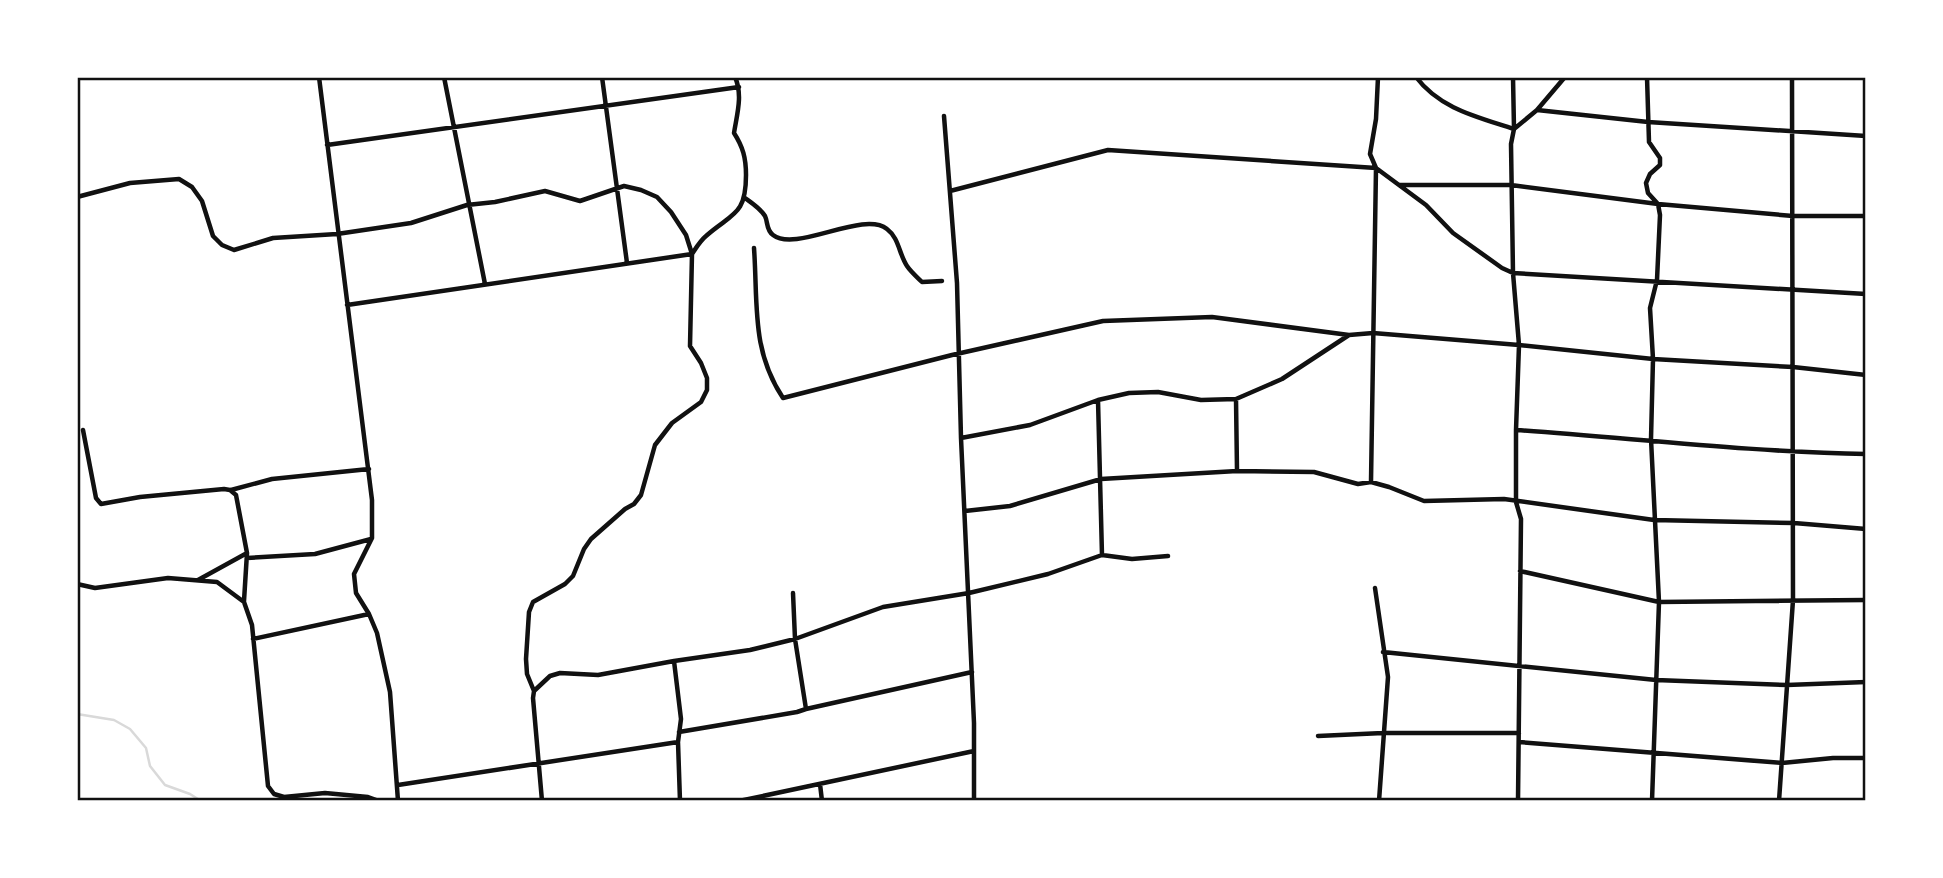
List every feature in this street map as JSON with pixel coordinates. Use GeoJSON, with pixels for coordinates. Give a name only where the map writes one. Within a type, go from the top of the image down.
{"type":"FeatureCollection","features":[{"type":"Feature","properties":{"kind":"street"},"geometry":{"type":"LineString","coordinates":[[319,77],[372,500],[372,538],[354,574],[356,593],[377,633],[390,692],[398,801]]}},
{"type":"Feature","properties":{"kind":"street"},"geometry":{"type":"LineString","coordinates":[[443,77],[485,284]]}},
{"type":"Feature","properties":{"kind":"street"},"geometry":{"type":"LineString","coordinates":[[603,77],[627,263]]}},
{"type":"Feature","properties":{"kind":"street"},"geometry":{"type":"LineString","coordinates":[[347,305],[692,254],[705,237],[739,210],[745,198],[746,162],[742,145],[734,133],[739,86],[735,77]]}},
{"type":"Feature","properties":{"kind":"street"},"geometry":{"type":"LineString","coordinates":[[1371,482],[1376,168],[1370,154],[1376,119],[1378,77]]}},
{"type":"Feature","properties":{"kind":"street"},"geometry":{"type":"LineString","coordinates":[[1416,77],[1433,96],[1448,106],[1514,129]]}},
{"type":"Feature","properties":{"kind":"street"},"geometry":{"type":"LineString","coordinates":[[1513,77],[1511,185],[1513,273],[1519,345],[1516,502],[1521,519],[1518,801]]}},
{"type":"Feature","properties":{"kind":"street"},"geometry":{"type":"LineString","coordinates":[[1514,129],[1537,110],[1564,77]]}},
{"type":"Feature","properties":{"kind":"street"},"geometry":{"type":"LineString","coordinates":[[1647,77],[1649,142],[1660,158],[1660,165],[1650,174],[1646,183],[1648,193],[1658,204],[1660,215],[1657,280],[1650,308],[1653,359],[1651,439],[1659,602],[1652,801]]}},
{"type":"Feature","properties":{"kind":"street"},"geometry":{"type":"LineString","coordinates":[[1779,801],[1793,600],[1795,452],[1792,77]]}},
{"type":"Feature","properties":{"kind":"street"},"geometry":{"type":"LineString","coordinates":[[327,145],[739,86]]}},
{"type":"Feature","properties":{"kind":"street"},"geometry":{"type":"LineString","coordinates":[[1537,110],[1648,122],[1866,136]]}},
{"type":"Feature","properties":{"kind":"street"},"geometry":{"type":"LineString","coordinates":[[944,116],[957,283],[972,672],[974,801]]}},
{"type":"Feature","properties":{"kind":"street"},"geometry":{"type":"LineString","coordinates":[[950,191],[1108,150],[1376,168],[1426,205],[1453,233],[1513,273],[1866,294]]}},
{"type":"Feature","properties":{"kind":"street"},"geometry":{"type":"LineString","coordinates":[[77,197],[130,183],[179,179],[192,187],[202,201],[213,236],[234,250],[273,238],[337,234],[411,223],[469,204],[495,202],[545,191],[580,201],[624,186],[657,198],[671,212],[686,234],[692,254],[690,346],[707,378],[707,390],[701,402],[672,424],[655,445],[641,495],[634,504],[625,509],[583,549],[573,576],[565,584],[533,602],[529,612],[526,659],[527,674],[534,691],[542,801]]}},
{"type":"Feature","properties":{"kind":"street"},"geometry":{"type":"LineString","coordinates":[[1398,186],[1511,185],[1658,204],[1793,216],[1866,216]]}},
{"type":"Feature","properties":{"kind":"street"},"geometry":{"type":"LineString","coordinates":[[745,198],[759,208],[773,235],[781,238],[810,238],[820,232],[859,225],[876,224],[886,228],[896,238],[906,265],[922,282],[942,281]]}},
{"type":"Feature","properties":{"kind":"street"},"geometry":{"type":"LineString","coordinates":[[754,248],[761,353],[769,377],[783,398],[1103,321],[1212,317],[1349,335],[1373,332],[1653,359],[1793,367],[1866,375]]}},
{"type":"Feature","properties":{"kind":"street"},"geometry":{"type":"LineString","coordinates":[[961,438],[1030,425],[1098,400],[1129,393],[1158,392],[1202,400],[1236,398],[1282,379],[1349,335]]}},
{"type":"Feature","properties":{"kind":"street"},"geometry":{"type":"LineString","coordinates":[[1236,398],[1237,471]]}},
{"type":"Feature","properties":{"kind":"street"},"geometry":{"type":"LineString","coordinates":[[1098,400],[1102,555]]}},
{"type":"Feature","properties":{"kind":"street"},"geometry":{"type":"LineString","coordinates":[[83,430],[96,498],[101,504],[140,497],[230,490],[272,479],[369,469]]}},
{"type":"Feature","properties":{"kind":"street"},"geometry":{"type":"LineString","coordinates":[[1516,430],[1795,452],[1866,453]]}},
{"type":"Feature","properties":{"kind":"street"},"geometry":{"type":"LineString","coordinates":[[965,510],[1019,504],[1101,479],[1237,471],[1314,472],[1358,485],[1371,482],[1424,501],[1504,499],[1654,520],[1794,523],[1866,529]]}},
{"type":"Feature","properties":{"kind":"street"},"geometry":{"type":"LineString","coordinates":[[230,490],[236,495],[247,556],[244,602],[252,625],[268,786],[274,794],[284,797],[325,793],[368,797],[379,801]]}},
{"type":"Feature","properties":{"kind":"street"},"geometry":{"type":"LineString","coordinates":[[197,581],[247,556],[315,554],[372,538]]}},
{"type":"Feature","properties":{"kind":"street"},"geometry":{"type":"LineString","coordinates":[[534,691],[550,676],[560,673],[598,675],[674,660],[750,650],[795,639],[883,607],[969,593],[1048,574],[1102,555],[1132,559],[1168,556]]}},
{"type":"Feature","properties":{"kind":"street"},"geometry":{"type":"LineString","coordinates":[[1520,571],[1659,602],[1866,600]]}},
{"type":"Feature","properties":{"kind":"street"},"geometry":{"type":"LineString","coordinates":[[77,584],[95,588],[168,578],[217,582],[244,602]]}},
{"type":"Feature","properties":{"kind":"street"},"geometry":{"type":"LineString","coordinates":[[1375,588],[1388,677],[1378,801]]}},
{"type":"Feature","properties":{"kind":"street"},"geometry":{"type":"LineString","coordinates":[[793,593],[795,639],[806,709]]}},
{"type":"Feature","properties":{"kind":"street"},"geometry":{"type":"LineString","coordinates":[[253,639],[369,614]]}},
{"type":"Feature","properties":{"kind":"street"},"geometry":{"type":"LineString","coordinates":[[1383,652],[1656,680],[1787,685],[1866,682]]}},
{"type":"Feature","properties":{"kind":"street"},"geometry":{"type":"LineString","coordinates":[[674,660],[681,719],[678,742],[680,801]]}},
{"type":"Feature","properties":{"kind":"street"},"geometry":{"type":"LineString","coordinates":[[679,732],[797,712],[972,672]]}},
{"type":"Feature","properties":{"kind":"street"},"geometry":{"type":"LineString","coordinates":[[1318,736],[1519,733]]}},
{"type":"Feature","properties":{"kind":"street"},"geometry":{"type":"LineString","coordinates":[[398,785],[678,742]]}},
{"type":"Feature","properties":{"kind":"street"},"geometry":{"type":"LineString","coordinates":[[1519,742],[1782,763],[1866,758]]}},
{"type":"Feature","properties":{"kind":"street"},"geometry":{"type":"LineString","coordinates":[[739,801],[974,751]]}},
{"type":"Feature","properties":{"kind":"street"},"geometry":{"type":"LineString","coordinates":[[820,784],[822,801]]}},
{"type":"Feature","properties":{"kind":"waterway"},"geometry":{"type":"LineString","coordinates":[[77,714],[114,720],[130,729],[146,748],[150,766],[165,785],[201,801]]}}]}
